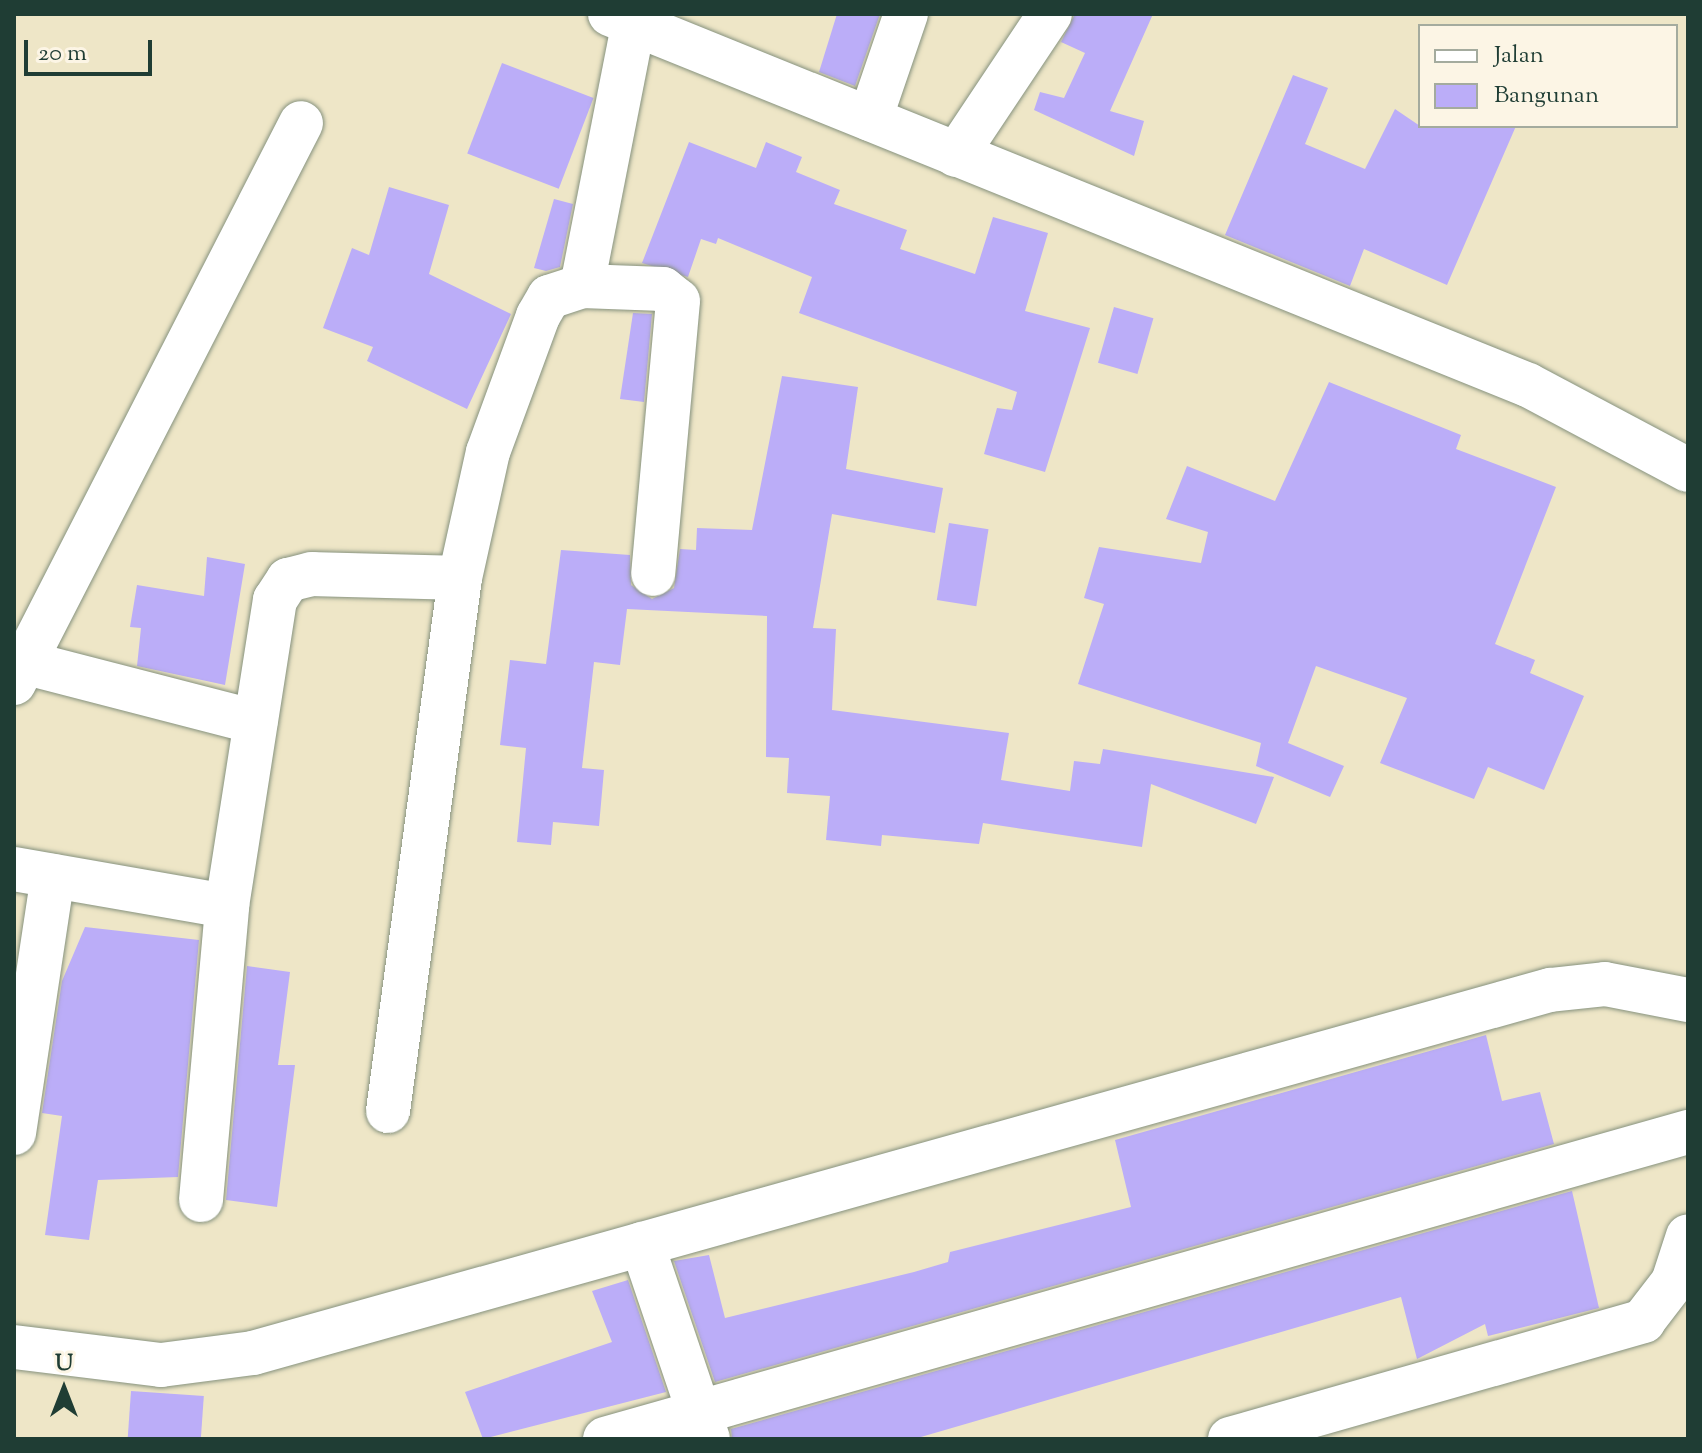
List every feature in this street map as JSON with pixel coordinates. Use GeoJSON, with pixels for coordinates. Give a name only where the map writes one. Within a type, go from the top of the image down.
{"type":"FeatureCollection","features":[{"type":"Feature","properties":{"kind":"street"},"geometry":{"type":"LineString","coordinates":[[870,119],[906,14]]}},
{"type":"Feature","properties":{"kind":"street"},"geometry":{"type":"LineString","coordinates":[[956,155],[1050,14]]}},
{"type":"Feature","properties":{"kind":"street"},"geometry":{"type":"LineString","coordinates":[[582,286],[622,18],[1528,385],[1688,470]]}},
{"type":"Feature","properties":{"kind":"street"},"geometry":{"type":"LineString","coordinates":[[255,722],[21,673],[301,123]]}},
{"type":"Feature","properties":{"kind":"street"},"geometry":{"type":"LineString","coordinates":[[388,1111],[460,578],[488,452],[538,316],[549,297],[582,286],[663,289],[678,301],[653,574]]}},
{"type":"Feature","properties":{"kind":"street"},"geometry":{"type":"LineString","coordinates":[[201,1200],[227,906],[275,600],[288,580],[312,574],[460,578]]}},
{"type":"Feature","properties":{"kind":"street"},"geometry":{"type":"LineString","coordinates":[[14,1133],[33,872],[227,906]]}},
{"type":"Feature","properties":{"kind":"street"},"geometry":{"type":"LineString","coordinates":[[14,1347],[161,1365],[214,1361],[1550,990],[1605,984],[1688,1000]]}},
{"type":"Feature","properties":{"kind":"street"},"geometry":{"type":"LineString","coordinates":[[605,1439],[703,1426],[1688,1132]]}},
{"type":"Feature","properties":{"kind":"street"},"geometry":{"type":"LineString","coordinates":[[1230,1439],[1322,1426],[1643,1321],[1662,1303],[1688,1236]]}},
{"type":"Feature","properties":{"kind":"street"},"geometry":{"type":"LineString","coordinates":[[642,1244],[703,1426]]}},
{"type":"Feature","properties":{"kind":"building"},"geometry":{"type":"Polygon","coordinates":[[[837,14],[880,14],[855,86],[819,72],[837,14]]]}},
{"type":"Feature","properties":{"kind":"building"},"geometry":{"type":"Polygon","coordinates":[[[1075,14],[1153,14],[1110,111],[1144,121],[1134,156],[1034,110],[1040,92],[1064,98],[1085,53],[1061,42],[1075,14]]]}},
{"type":"Feature","properties":{"kind":"building"},"geometry":{"type":"Polygon","coordinates":[[[502,63],[593,98],[559,189],[467,154],[502,63]]]}},
{"type":"Feature","properties":{"kind":"building"},"geometry":{"type":"Polygon","coordinates":[[[1293,75],[1328,88],[1305,144],[1365,169],[1395,109],[1418,125],[1418,128],[1515,128],[1447,285],[1364,249],[1350,286],[1225,235],[1293,75]]]}},
{"type":"Feature","properties":{"kind":"building"},"geometry":{"type":"Polygon","coordinates":[[[689,142],[756,168],[766,142],[802,157],[796,172],[840,190],[834,204],[907,230],[900,249],[975,274],[993,217],[1048,233],[1025,311],[1090,328],[1045,472],[984,454],[997,408],[1012,410],[1017,392],[799,313],[812,277],[718,238],[716,244],[701,239],[688,277],[642,263],[689,142]]]}},
{"type":"Feature","properties":{"kind":"building"},"geometry":{"type":"Polygon","coordinates":[[[389,187],[449,205],[429,274],[511,314],[467,409],[367,361],[373,347],[323,328],[352,248],[369,255],[389,187]]]}},
{"type":"Feature","properties":{"kind":"building"},"geometry":{"type":"Polygon","coordinates":[[[554,199],[573,204],[560,267],[546,271],[534,268],[554,199]]]}},
{"type":"Feature","properties":{"kind":"building"},"geometry":{"type":"Polygon","coordinates":[[[1114,307],[1153,318],[1137,374],[1098,363],[1114,307]]]}},
{"type":"Feature","properties":{"kind":"building"},"geometry":{"type":"Polygon","coordinates":[[[633,313],[652,314],[644,402],[620,399],[633,313]]]}},
{"type":"Feature","properties":{"kind":"building"},"geometry":{"type":"Polygon","coordinates":[[[782,376],[858,387],[846,469],[943,488],[935,533],[832,514],[813,628],[836,629],[832,710],[1009,733],[1001,780],[1070,791],[1074,761],[1100,764],[1103,749],[1274,777],[1256,824],[1151,784],[1142,847],[983,823],[979,844],[882,835],[881,846],[826,840],[830,796],[787,793],[789,758],[766,757],[767,616],[627,609],[620,665],[594,662],[582,768],[604,770],[599,826],[553,822],[551,845],[517,842],[526,748],[500,745],[510,660],[546,664],[561,550],[630,555],[631,585],[652,599],[674,588],[680,549],[696,550],[697,528],[752,530],[782,376]]]}},
{"type":"Feature","properties":{"kind":"building"},"geometry":{"type":"Polygon","coordinates":[[[1329,382],[1461,435],[1456,449],[1556,487],[1495,644],[1535,660],[1530,673],[1584,696],[1544,790],[1488,767],[1474,799],[1380,763],[1407,698],[1316,666],[1288,743],[1344,766],[1330,797],[1256,766],[1261,743],[1078,684],[1104,604],[1084,598],[1099,547],[1201,563],[1208,532],[1166,519],[1187,466],[1275,501],[1329,382]]]}},
{"type":"Feature","properties":{"kind":"building"},"geometry":{"type":"Polygon","coordinates":[[[949,523],[989,529],[976,606],[937,600],[949,523]]]}},
{"type":"Feature","properties":{"kind":"building"},"geometry":{"type":"Polygon","coordinates":[[[207,557],[245,564],[225,685],[137,666],[141,628],[130,627],[137,585],[204,596],[207,557]]]}},
{"type":"Feature","properties":{"kind":"building"},"geometry":{"type":"Polygon","coordinates":[[[85,927],[199,940],[178,1177],[98,1180],[89,1240],[45,1235],[62,1116],[42,1113],[62,981],[85,927]]]}},
{"type":"Feature","properties":{"kind":"building"},"geometry":{"type":"Polygon","coordinates":[[[247,966],[290,972],[278,1065],[295,1065],[277,1207],[226,1200],[247,966]]]}},
{"type":"Feature","properties":{"kind":"building"},"geometry":{"type":"Polygon","coordinates":[[[1486,1035],[1502,1101],[1540,1092],[1554,1144],[715,1382],[674,1261],[709,1255],[725,1318],[914,1272],[948,1262],[950,1252],[1131,1207],[1115,1140],[1486,1035]]]}},
{"type":"Feature","properties":{"kind":"building"},"geometry":{"type":"Polygon","coordinates":[[[1572,1191],[1599,1308],[1488,1336],[1485,1324],[1417,1359],[1401,1297],[914,1439],[732,1439],[731,1429],[1572,1191]]]}},
{"type":"Feature","properties":{"kind":"building"},"geometry":{"type":"Polygon","coordinates":[[[628,1280],[666,1392],[483,1439],[465,1392],[612,1342],[592,1291],[628,1280]]]}},
{"type":"Feature","properties":{"kind":"building"},"geometry":{"type":"Polygon","coordinates":[[[131,1391],[204,1396],[201,1439],[128,1439],[131,1391]]]}}]}
